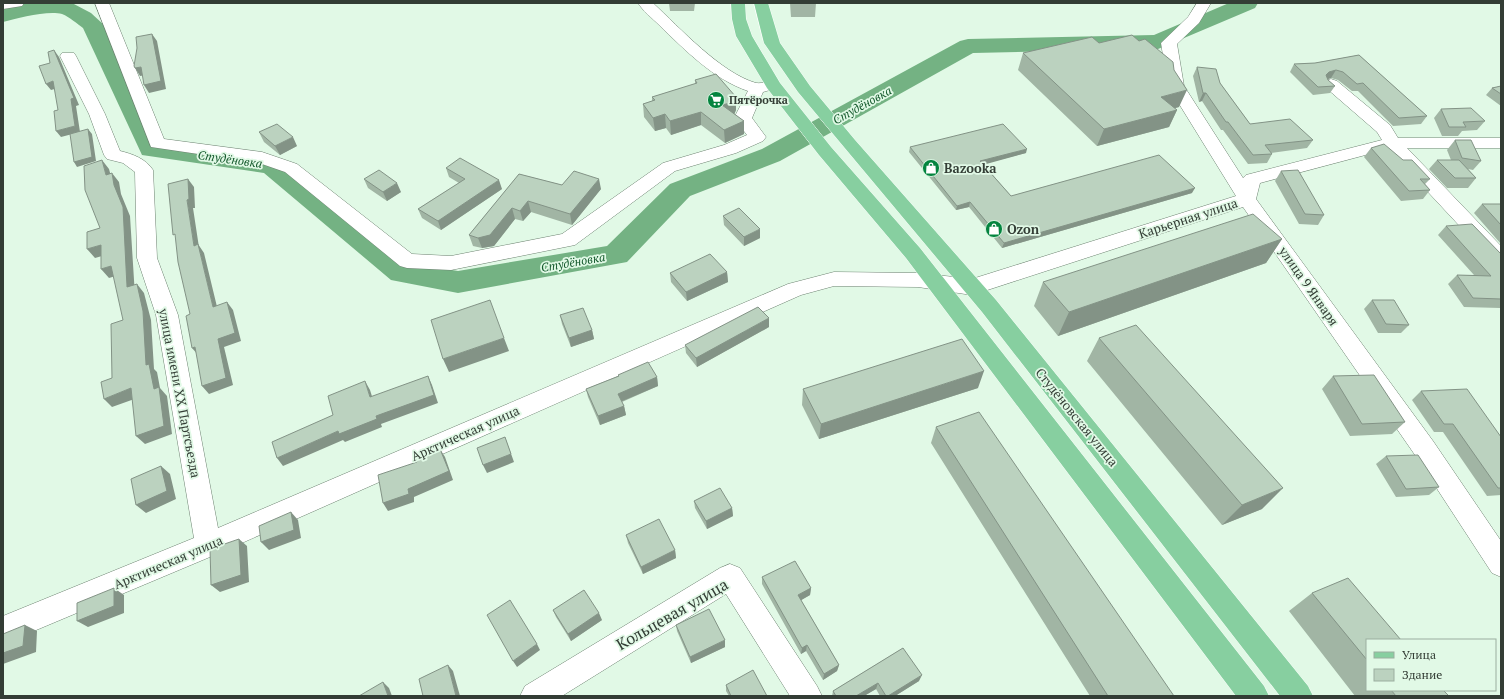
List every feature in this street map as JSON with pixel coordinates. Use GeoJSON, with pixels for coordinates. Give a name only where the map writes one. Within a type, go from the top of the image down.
{"type":"FeatureCollection","features":[{"type":"Feature","properties":{"kind":"main road"},"geometry":{"type":"LineString","coordinates":[[738,3],[739,19],[744,36],[770,89],[913,253],[1254,696]]}},
{"type":"Feature","properties":{"kind":"main road","name":"Студёновская улица"},"geometry":{"type":"LineString","coordinates":[[761,3],[772,43],[804,89],[849,144],[989,306],[1298,696]]}},
{"type":"Feature","properties":{"kind":"main road"},"geometry":{"type":"LineString","coordinates":[[913,253],[930,260],[938,257],[937,244]]}},
{"type":"Feature","properties":{"kind":"main road"},"geometry":{"type":"LineString","coordinates":[[961,316],[966,301],[972,298],[989,306]]}},
{"type":"Feature","properties":{"kind":"street"},"geometry":{"type":"LineString","coordinates":[[3,5],[17,3]]}},
{"type":"Feature","properties":{"kind":"street"},"geometry":{"type":"LineString","coordinates":[[102,3],[157,143],[262,158],[291,168],[407,261],[451,263],[568,240],[669,167],[730,149],[757,137],[743,118],[770,89]]}},
{"type":"Feature","properties":{"kind":"street"},"geometry":{"type":"LineString","coordinates":[[645,3],[720,71],[736,82],[770,89]]}},
{"type":"Feature","properties":{"kind":"street","name":"улица 9 Января"},"geometry":{"type":"LineString","coordinates":[[1204,3],[1194,20],[1169,43],[1176,86],[1247,199],[1424,448],[1501,564]]}},
{"type":"Feature","properties":{"kind":"street","name":"улица имени ХХ Партсъезда"},"geometry":{"type":"LineString","coordinates":[[68,56],[97,114],[113,155],[130,159],[144,170],[147,258],[167,315],[208,546]]}},
{"type":"Feature","properties":{"kind":"street"},"geometry":{"type":"LineString","coordinates":[[1331,84],[1384,129],[1392,143],[1501,258]]}},
{"type":"Feature","properties":{"kind":"street","name":"Карьерная улица"},"geometry":{"type":"LineString","coordinates":[[935,283],[972,287],[1247,199],[1252,179],[1392,143],[1501,143]]}},
{"type":"Feature","properties":{"kind":"street","name":"Арктическая улица"},"geometry":{"type":"LineString","coordinates":[[3,630],[208,546],[795,289],[834,279],[918,280],[935,283]]}},
{"type":"Feature","properties":{"kind":"street","name":"Кольцевая улица"},"geometry":{"type":"LineString","coordinates":[[535,696],[730,577],[807,696]]}},
{"type":"Feature","properties":{"kind":"building"},"geometry":{"type":"Polygon","coordinates":[[[152,34],[161,81],[144,85],[141,67],[135,68],[134,66],[137,48],[136,37],[152,34]]]}},
{"type":"Feature","properties":{"kind":"building"},"geometry":{"type":"Polygon","coordinates":[[[1132,35],[1139,41],[1145,39],[1173,62],[1174,70],[1187,90],[1161,97],[1177,110],[1104,129],[1023,53],[1092,37],[1099,43],[1132,35]]]}},
{"type":"Feature","properties":{"kind":"building"},"geometry":{"type":"Polygon","coordinates":[[[54,50],[74,98],[71,99],[75,126],[56,131],[54,111],[58,110],[53,81],[46,84],[39,66],[50,63],[48,52],[54,50]]]}},
{"type":"Feature","properties":{"kind":"building"},"geometry":{"type":"Polygon","coordinates":[[[1359,55],[1427,116],[1399,118],[1363,83],[1357,84],[1343,72],[1336,70],[1329,72],[1326,75],[1328,80],[1335,86],[1318,87],[1294,64],[1315,63],[1359,55]]]}},
{"type":"Feature","properties":{"kind":"building"},"geometry":{"type":"Polygon","coordinates":[[[1197,67],[1216,69],[1220,83],[1250,124],[1290,119],[1313,140],[1265,145],[1272,154],[1253,155],[1228,122],[1226,122],[1206,93],[1203,93],[1197,67]]]}},
{"type":"Feature","properties":{"kind":"building"},"geometry":{"type":"Polygon","coordinates":[[[716,74],[736,97],[734,102],[722,105],[744,121],[724,130],[701,112],[670,121],[665,114],[653,118],[643,104],[655,100],[652,97],[697,83],[695,80],[716,74]]]}},
{"type":"Feature","properties":{"kind":"building"},"geometry":{"type":"Polygon","coordinates":[[[1501,86],[1501,94],[1492,88],[1501,86]]]}},
{"type":"Feature","properties":{"kind":"building"},"geometry":{"type":"Polygon","coordinates":[[[1471,108],[1485,121],[1463,122],[1466,127],[1449,127],[1441,109],[1471,108]]]}},
{"type":"Feature","properties":{"kind":"building"},"geometry":{"type":"Polygon","coordinates":[[[277,124],[293,137],[275,146],[259,132],[277,124]]]}},
{"type":"Feature","properties":{"kind":"building"},"geometry":{"type":"Polygon","coordinates":[[[1003,124],[1027,149],[980,161],[1011,196],[1159,155],[1195,188],[1004,243],[970,202],[957,206],[910,147],[1003,124]]]}},
{"type":"Feature","properties":{"kind":"building"},"geometry":{"type":"Polygon","coordinates":[[[88,129],[92,157],[74,162],[70,134],[88,129]]]}},
{"type":"Feature","properties":{"kind":"building"},"geometry":{"type":"Polygon","coordinates":[[[1455,140],[1471,140],[1481,161],[1462,158],[1455,140]]]}},
{"type":"Feature","properties":{"kind":"building"},"geometry":{"type":"Polygon","coordinates":[[[1384,144],[1403,160],[1412,160],[1430,179],[1420,179],[1430,190],[1409,191],[1371,148],[1384,144]]]}},
{"type":"Feature","properties":{"kind":"building"},"geometry":{"type":"Polygon","coordinates":[[[460,158],[499,180],[438,221],[418,209],[465,179],[446,168],[460,158]]]}},
{"type":"Feature","properties":{"kind":"building"},"geometry":{"type":"Polygon","coordinates":[[[102,160],[106,175],[112,173],[114,185],[123,207],[127,287],[137,284],[143,311],[146,365],[149,364],[154,389],[159,387],[164,426],[136,436],[131,388],[104,399],[101,382],[112,378],[111,324],[123,320],[111,266],[101,269],[101,245],[87,249],[87,232],[100,228],[85,190],[84,166],[102,160]]]}},
{"type":"Feature","properties":{"kind":"building"},"geometry":{"type":"Polygon","coordinates":[[[1437,160],[1459,160],[1476,178],[1455,178],[1437,160]]]}},
{"type":"Feature","properties":{"kind":"building"},"geometry":{"type":"Polygon","coordinates":[[[379,170],[397,183],[383,192],[364,179],[379,170]]]}},
{"type":"Feature","properties":{"kind":"building"},"geometry":{"type":"Polygon","coordinates":[[[1298,170],[1324,215],[1305,214],[1281,171],[1298,170]]]}},
{"type":"Feature","properties":{"kind":"building"},"geometry":{"type":"Polygon","coordinates":[[[574,171],[599,179],[570,214],[528,201],[520,211],[512,208],[490,235],[478,238],[469,235],[519,174],[562,185],[574,171]]]}},
{"type":"Feature","properties":{"kind":"building"},"geometry":{"type":"Polygon","coordinates":[[[188,179],[189,199],[187,200],[194,246],[198,244],[213,307],[227,302],[235,333],[218,339],[226,378],[202,386],[195,347],[192,348],[186,316],[190,314],[178,262],[175,234],[173,235],[168,184],[188,179]]]}},
{"type":"Feature","properties":{"kind":"building"},"geometry":{"type":"Polygon","coordinates":[[[1482,204],[1501,204],[1501,225],[1482,204]]]}},
{"type":"Feature","properties":{"kind":"building"},"geometry":{"type":"Polygon","coordinates":[[[739,208],[760,229],[744,237],[723,216],[739,208]]]}},
{"type":"Feature","properties":{"kind":"building"},"geometry":{"type":"Polygon","coordinates":[[[1253,214],[1282,239],[1069,312],[1043,282],[1253,214]]]}},
{"type":"Feature","properties":{"kind":"building"},"geometry":{"type":"Polygon","coordinates":[[[1472,224],[1501,254],[1501,299],[1473,298],[1457,275],[1491,276],[1446,226],[1472,224]]]}},
{"type":"Feature","properties":{"kind":"building"},"geometry":{"type":"Polygon","coordinates":[[[710,254],[727,272],[686,292],[670,273],[710,254]]]}},
{"type":"Feature","properties":{"kind":"building"},"geometry":{"type":"Polygon","coordinates":[[[490,300],[504,338],[443,359],[431,320],[490,300]]]}},
{"type":"Feature","properties":{"kind":"building"},"geometry":{"type":"Polygon","coordinates":[[[1372,300],[1394,300],[1409,325],[1386,324],[1372,300]]]}},
{"type":"Feature","properties":{"kind":"building"},"geometry":{"type":"Polygon","coordinates":[[[758,307],[769,318],[696,358],[685,345],[758,307]]]}},
{"type":"Feature","properties":{"kind":"building"},"geometry":{"type":"Polygon","coordinates":[[[583,308],[592,330],[569,338],[560,315],[583,308]]]}},
{"type":"Feature","properties":{"kind":"building"},"geometry":{"type":"Polygon","coordinates":[[[1136,325],[1283,488],[1242,505],[1099,338],[1136,325]]]}},
{"type":"Feature","properties":{"kind":"building"},"geometry":{"type":"Polygon","coordinates":[[[962,339],[984,371],[821,424],[803,389],[962,339]]]}},
{"type":"Feature","properties":{"kind":"building"},"geometry":{"type":"Polygon","coordinates":[[[648,362],[657,377],[618,394],[624,406],[598,416],[586,389],[619,376],[618,375],[648,362]]]}},
{"type":"Feature","properties":{"kind":"building"},"geometry":{"type":"Polygon","coordinates":[[[1374,375],[1405,422],[1362,424],[1333,376],[1374,375]]]}},
{"type":"Feature","properties":{"kind":"building"},"geometry":{"type":"Polygon","coordinates":[[[428,376],[434,395],[376,416],[377,419],[339,434],[338,431],[277,458],[272,442],[333,415],[328,396],[365,381],[370,397],[428,376]]]}},
{"type":"Feature","properties":{"kind":"building"},"geometry":{"type":"Polygon","coordinates":[[[1467,389],[1501,437],[1501,488],[1498,488],[1453,424],[1444,424],[1421,391],[1467,389]]]}},
{"type":"Feature","properties":{"kind":"building"},"geometry":{"type":"Polygon","coordinates":[[[979,412],[1174,696],[1108,696],[936,427],[979,412]]]}},
{"type":"Feature","properties":{"kind":"building"},"geometry":{"type":"Polygon","coordinates":[[[505,437],[511,454],[483,465],[477,448],[505,437]]]}},
{"type":"Feature","properties":{"kind":"building"},"geometry":{"type":"Polygon","coordinates":[[[440,449],[449,471],[408,489],[409,494],[383,503],[378,475],[417,462],[416,459],[440,449]]]}},
{"type":"Feature","properties":{"kind":"building"},"geometry":{"type":"Polygon","coordinates":[[[1418,455],[1439,487],[1406,489],[1386,456],[1418,455]]]}},
{"type":"Feature","properties":{"kind":"building"},"geometry":{"type":"Polygon","coordinates":[[[161,466],[167,491],[136,505],[131,479],[161,466]]]}},
{"type":"Feature","properties":{"kind":"building"},"geometry":{"type":"Polygon","coordinates":[[[720,488],[732,508],[706,521],[694,501],[720,488]]]}},
{"type":"Feature","properties":{"kind":"building"},"geometry":{"type":"Polygon","coordinates":[[[291,512],[294,530],[261,542],[259,526],[291,512]]]}},
{"type":"Feature","properties":{"kind":"building"},"geometry":{"type":"Polygon","coordinates":[[[659,519],[675,550],[641,567],[626,535],[659,519]]]}},
{"type":"Feature","properties":{"kind":"building"},"geometry":{"type":"Polygon","coordinates":[[[239,539],[241,575],[211,585],[210,549],[239,539]]]}},
{"type":"Feature","properties":{"kind":"building"},"geometry":{"type":"Polygon","coordinates":[[[795,561],[811,588],[798,595],[839,665],[824,674],[807,645],[802,648],[762,577],[795,561]]]}},
{"type":"Feature","properties":{"kind":"building"},"geometry":{"type":"Polygon","coordinates":[[[1348,578],[1400,639],[1366,639],[1366,659],[1312,593],[1348,578]]]}},
{"type":"Feature","properties":{"kind":"building"},"geometry":{"type":"Polygon","coordinates":[[[114,588],[114,606],[77,621],[77,603],[114,588]]]}},
{"type":"Feature","properties":{"kind":"building"},"geometry":{"type":"Polygon","coordinates":[[[584,590],[599,613],[568,634],[553,610],[584,590]]]}},
{"type":"Feature","properties":{"kind":"building"},"geometry":{"type":"Polygon","coordinates":[[[510,600],[537,644],[513,661],[487,615],[510,600]]]}},
{"type":"Feature","properties":{"kind":"building"},"geometry":{"type":"Polygon","coordinates":[[[709,609],[725,640],[690,657],[676,625],[709,609]]]}},
{"type":"Feature","properties":{"kind":"building"},"geometry":{"type":"Polygon","coordinates":[[[25,625],[23,646],[3,653],[3,634],[25,625]]]}},
{"type":"Feature","properties":{"kind":"building"},"geometry":{"type":"Polygon","coordinates":[[[903,648],[922,675],[888,696],[886,696],[878,683],[856,696],[836,696],[833,691],[903,648]]]}},
{"type":"Feature","properties":{"kind":"building"},"geometry":{"type":"Polygon","coordinates":[[[448,665],[456,696],[423,696],[419,679],[448,665]]]}},
{"type":"Feature","properties":{"kind":"building"},"geometry":{"type":"Polygon","coordinates":[[[753,670],[767,696],[731,696],[726,685],[753,670]]]}},
{"type":"Feature","properties":{"kind":"building"},"geometry":{"type":"Polygon","coordinates":[[[383,682],[388,696],[359,696],[383,682]]]}},
{"type":"Feature","properties":{"kind":"building"},"geometry":{"type":"Polygon","coordinates":[[[1392,691],[1444,691],[1449,696],[1396,696],[1392,691]]]}},
{"type":"Feature","properties":{"kind":"waterway","name":"Студёновка"},"geometry":{"type":"LineString","coordinates":[[3,15],[25,10],[59,7],[69,9],[93,25],[151,149],[272,165],[402,272],[458,282],[616,255],[680,190],[771,155],[968,46],[1158,42],[1247,3]]}},
{"type":"Feature","properties":{"kind":"place","name":"Пятёрочка"},"geometry":{"type":"Point","coordinates":[716,100]}},
{"type":"Feature","properties":{"kind":"place","name":"Bazooka"},"geometry":{"type":"Point","coordinates":[931,168]}},
{"type":"Feature","properties":{"kind":"place","name":"Ozon"},"geometry":{"type":"Point","coordinates":[994,229]}}]}
